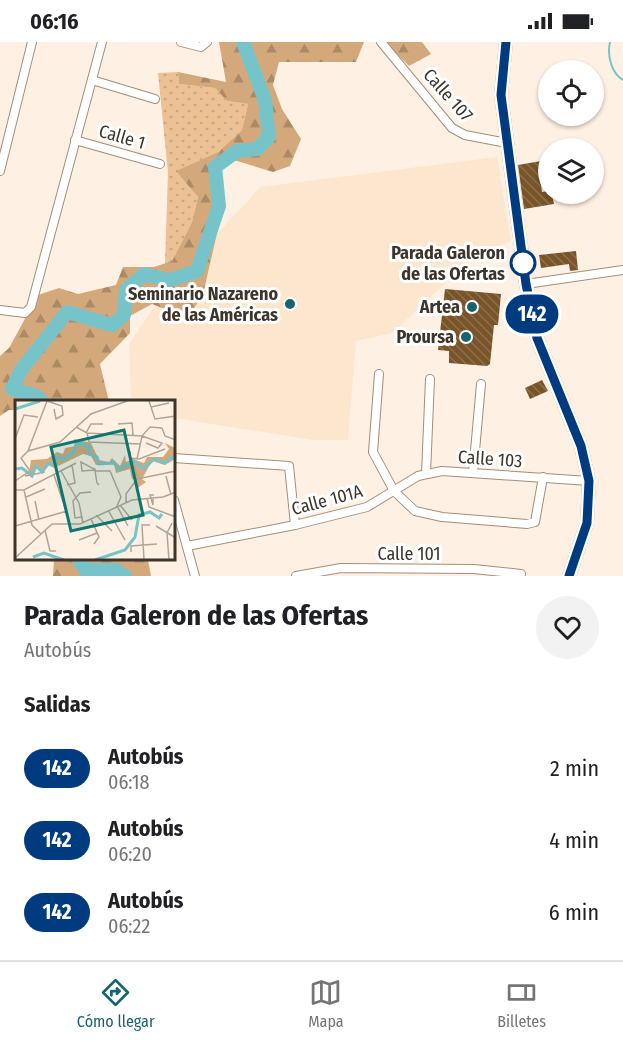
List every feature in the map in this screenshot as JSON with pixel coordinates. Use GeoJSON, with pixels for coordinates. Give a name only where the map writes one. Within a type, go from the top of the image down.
{"type":"FeatureCollection","features":[{"type":"Feature","properties":{"kind":"main road"},"geometry":{"type":"LineString","coordinates":[[506,42],[501,95],[526,284],[537,338],[581,446],[589,481],[587,523],[569,576]]}},
{"type":"Feature","properties":{"kind":"street"},"geometry":{"type":"LineString","coordinates":[[0,171],[32,42]]}},
{"type":"Feature","properties":{"kind":"street"},"geometry":{"type":"LineString","coordinates":[[0,310],[25,314],[31,307],[102,42]]}},
{"type":"Feature","properties":{"kind":"street"},"geometry":{"type":"LineString","coordinates":[[181,42],[201,47],[207,42]]}},
{"type":"Feature","properties":{"kind":"street","name":"Calle 107"},"geometry":{"type":"LineString","coordinates":[[381,42],[453,128],[465,135],[507,143]]}},
{"type":"Feature","properties":{"kind":"street"},"geometry":{"type":"LineString","coordinates":[[92,80],[155,99]]}},
{"type":"Feature","properties":{"kind":"street","name":"Calle 1"},"geometry":{"type":"LineString","coordinates":[[75,140],[160,164]]}},
{"type":"Feature","properties":{"kind":"street"},"geometry":{"type":"LineString","coordinates":[[526,284],[623,270]]}},
{"type":"Feature","properties":{"kind":"street"},"geometry":{"type":"LineString","coordinates":[[379,374],[373,452],[394,490],[415,511],[442,517],[526,524],[535,522],[543,477]]}},
{"type":"Feature","properties":{"kind":"street"},"geometry":{"type":"LineString","coordinates":[[426,474],[430,379]]}},
{"type":"Feature","properties":{"kind":"street"},"geometry":{"type":"LineString","coordinates":[[473,473],[481,384]]}},
{"type":"Feature","properties":{"kind":"street"},"geometry":{"type":"LineString","coordinates":[[176,458],[290,466],[296,525]]}},
{"type":"Feature","properties":{"kind":"street","name":"Calle 103"},"geometry":{"type":"LineString","coordinates":[[394,490],[426,474],[442,471],[589,481]]}},
{"type":"Feature","properties":{"kind":"street","name":"Calle 101A"},"geometry":{"type":"LineString","coordinates":[[187,546],[296,525],[367,507],[394,490]]}},
{"type":"Feature","properties":{"kind":"street"},"geometry":{"type":"LineString","coordinates":[[176,507],[195,576]]}},
{"type":"Feature","properties":{"kind":"street","name":"Calle 101"},"geometry":{"type":"LineString","coordinates":[[296,576],[341,568],[521,574]]}},
{"type":"Feature","properties":{"kind":"shaded area"},"geometry":{"type":"Polygon","coordinates":[[[178,72],[179,84],[215,88],[227,101],[248,104],[242,130],[218,152],[177,171],[198,197],[192,222],[172,261],[165,264],[168,172],[158,73],[178,72]]]}},
{"type":"Feature","properties":{"kind":"shaded area","name":"Seminario Nazareno de las Américas"},"geometry":{"type":"Polygon","coordinates":[[[497,157],[511,241],[469,261],[392,333],[356,341],[348,440],[314,440],[176,418],[176,400],[131,400],[129,344],[165,291],[260,187],[497,157]]]}},
{"type":"Feature","properties":{"kind":"green space"},"geometry":{"type":"Polygon","coordinates":[[[219,42],[364,42],[356,62],[279,62],[273,85],[282,109],[301,139],[290,166],[273,172],[234,160],[220,167],[222,212],[203,294],[188,318],[152,304],[130,316],[130,333],[100,364],[109,400],[15,400],[15,410],[9,410],[0,416],[0,356],[9,348],[38,295],[59,288],[78,294],[116,285],[123,267],[154,267],[172,261],[192,222],[198,197],[176,171],[218,152],[242,130],[248,104],[227,101],[215,88],[179,84],[178,72],[226,82],[219,42]]]}},
{"type":"Feature","properties":{"kind":"green space"},"geometry":{"type":"Polygon","coordinates":[[[385,42],[422,42],[431,54],[409,66],[385,42]]]}},
{"type":"Feature","properties":{"kind":"green space"},"geometry":{"type":"Polygon","coordinates":[[[54,561],[148,561],[151,576],[53,576],[54,561]]]}},
{"type":"Feature","properties":{"kind":"building"},"geometry":{"type":"Polygon","coordinates":[[[538,162],[538,204],[554,204],[524,209],[518,165],[538,162]]]}},
{"type":"Feature","properties":{"kind":"building"},"geometry":{"type":"Polygon","coordinates":[[[576,251],[578,270],[570,271],[569,264],[541,268],[539,255],[576,251]]]}},
{"type":"Feature","properties":{"kind":"building"},"geometry":{"type":"Polygon","coordinates":[[[445,289],[501,294],[498,325],[494,325],[490,364],[487,366],[449,363],[449,351],[438,350],[445,289]]]}},
{"type":"Feature","properties":{"kind":"building"},"geometry":{"type":"Polygon","coordinates":[[[542,380],[548,391],[530,399],[525,388],[542,380]]]}},
{"type":"Feature","properties":{"kind":"waterway"},"geometry":{"type":"LineString","coordinates":[[41,400],[36,396],[12,389],[21,370],[67,312],[112,325],[124,315],[126,290],[144,274],[170,280],[197,271],[219,206],[215,167],[237,151],[257,149],[269,137],[265,100],[243,42]]}},
{"type":"Feature","properties":{"kind":"waterway"},"geometry":{"type":"LineString","coordinates":[[610,42],[611,63],[615,73],[623,80]]}},
{"type":"Feature","properties":{"kind":"waterway"},"geometry":{"type":"LineString","coordinates":[[80,561],[85,570],[116,570],[125,576]]}},
{"type":"Feature","properties":{"kind":"bus line","name":"142"},"geometry":{"type":"LineString","coordinates":[[506,42],[501,95],[526,284],[537,338],[570,415],[581,446],[589,481],[590,502],[587,523],[569,576]]}},
{"type":"Feature","properties":{"kind":"place","name":"Parada Galeron de las Ofertas"},"geometry":{"type":"Point","coordinates":[523,263]}},
{"type":"Feature","properties":{"kind":"place","name":"Seminario Nazareno de las Américas"},"geometry":{"type":"Point","coordinates":[290,304]}},
{"type":"Feature","properties":{"kind":"place","name":"Artea"},"geometry":{"type":"Point","coordinates":[472,307]}},
{"type":"Feature","properties":{"kind":"place","name":"Proursa"},"geometry":{"type":"Point","coordinates":[466,337]}}]}
